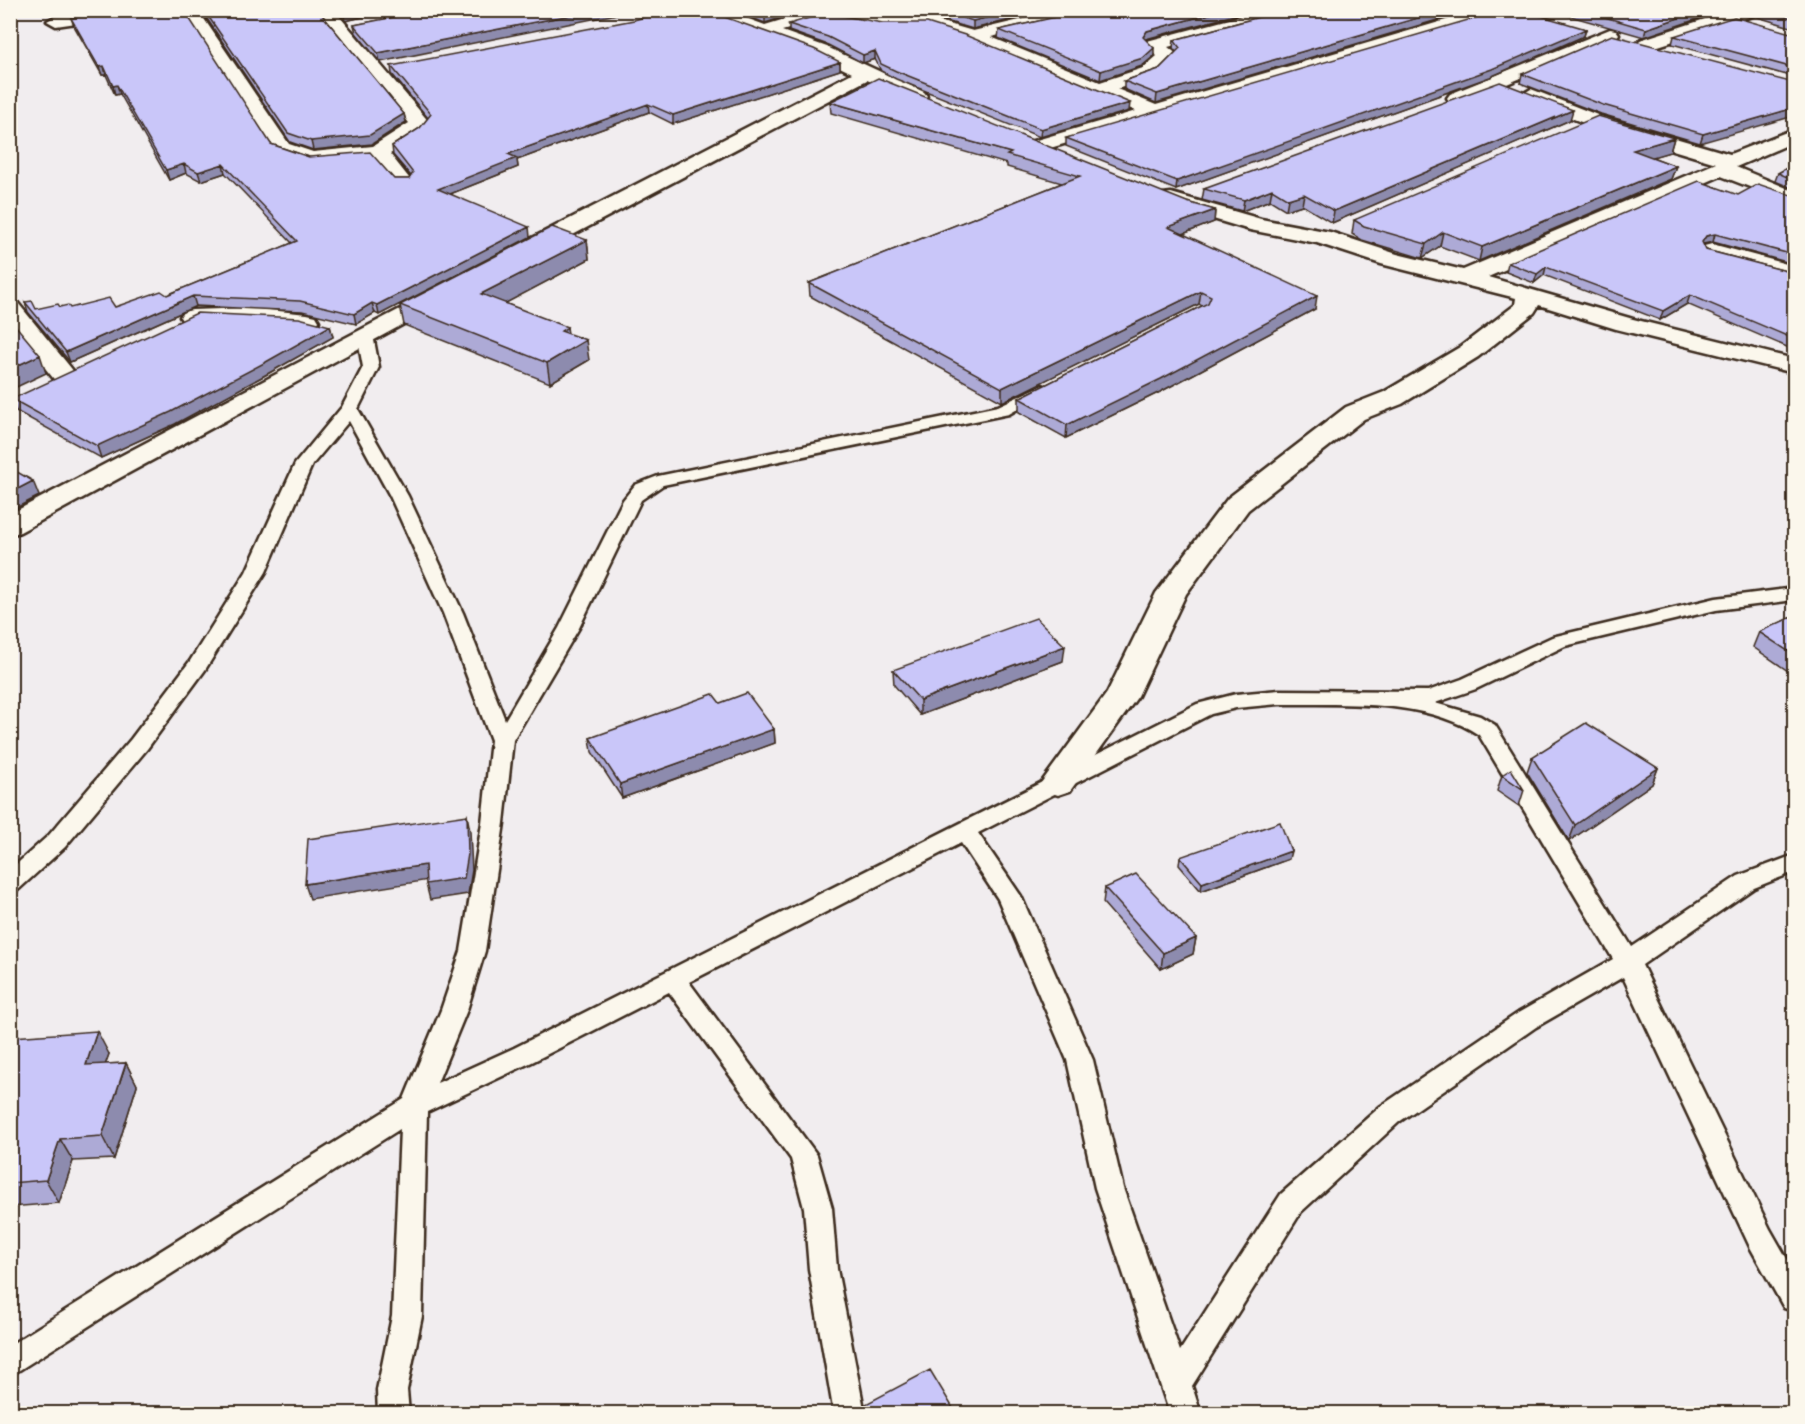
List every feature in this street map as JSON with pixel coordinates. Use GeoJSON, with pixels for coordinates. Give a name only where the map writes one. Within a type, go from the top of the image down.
{"type":"FeatureCollection","features":[{"type":"Feature","properties":{"kind":"street"},"geometry":{"type":"LineString","coordinates":[[56,21],[130,10]]}},
{"type":"Feature","properties":{"kind":"street"},"geometry":{"type":"LineString","coordinates":[[189,10],[238,79],[282,148],[311,158],[378,152],[418,127],[420,123],[324,10]]}},
{"type":"Feature","properties":{"kind":"street"},"geometry":{"type":"LineString","coordinates":[[991,10],[1017,26]]}},
{"type":"Feature","properties":{"kind":"street"},"geometry":{"type":"LineString","coordinates":[[972,36],[1089,10]]}},
{"type":"Feature","properties":{"kind":"street"},"geometry":{"type":"LineString","coordinates":[[1102,88],[1150,72],[1169,55],[1153,45],[1286,10]]}},
{"type":"Feature","properties":{"kind":"street"},"geometry":{"type":"LineString","coordinates":[[1646,44],[1734,18],[1752,10]]}},
{"type":"Feature","properties":{"kind":"street"},"geometry":{"type":"LineString","coordinates":[[1040,145],[1496,11],[1537,14]]}},
{"type":"Feature","properties":{"kind":"street"},"geometry":{"type":"LineString","coordinates":[[763,31],[825,13],[883,23],[928,23],[972,36],[1156,111]]}},
{"type":"Feature","properties":{"kind":"street"},"geometry":{"type":"LineString","coordinates":[[714,14],[821,51],[866,74],[931,102]]}},
{"type":"Feature","properties":{"kind":"street"},"geometry":{"type":"LineString","coordinates":[[1734,18],[1764,27]]}},
{"type":"Feature","properties":{"kind":"street"},"geometry":{"type":"LineString","coordinates":[[340,29],[362,25]]}},
{"type":"Feature","properties":{"kind":"street"},"geometry":{"type":"LineString","coordinates":[[1579,26],[1678,53]]}},
{"type":"Feature","properties":{"kind":"street"},"geometry":{"type":"LineString","coordinates":[[1433,107],[1498,83],[1610,34]]}},
{"type":"Feature","properties":{"kind":"street"},"geometry":{"type":"LineString","coordinates":[[375,69],[398,65]]}},
{"type":"Feature","properties":{"kind":"street"},"geometry":{"type":"LineString","coordinates":[[504,261],[866,74]]}},
{"type":"Feature","properties":{"kind":"street"},"geometry":{"type":"LineString","coordinates":[[1498,83],[1593,120],[1726,165],[1794,198]]}},
{"type":"Feature","properties":{"kind":"street"},"geometry":{"type":"LineString","coordinates":[[1572,129],[1593,120]]}},
{"type":"Feature","properties":{"kind":"street"},"geometry":{"type":"LineString","coordinates":[[1467,277],[1794,135]]}},
{"type":"Feature","properties":{"kind":"street"},"geometry":{"type":"LineString","coordinates":[[1018,136],[1071,158]]}},
{"type":"Feature","properties":{"kind":"street"},"geometry":{"type":"LineString","coordinates":[[378,152],[402,183]]}},
{"type":"Feature","properties":{"kind":"street"},"geometry":{"type":"LineString","coordinates":[[1175,200],[1207,189]]}},
{"type":"Feature","properties":{"kind":"street"},"geometry":{"type":"LineString","coordinates":[[1154,192],[1258,225],[1322,237],[1389,259],[1529,294],[1625,324],[1794,366]]}},
{"type":"Feature","properties":{"kind":"street"},"geometry":{"type":"LineString","coordinates":[[1322,237],[1355,223]]}},
{"type":"Feature","properties":{"kind":"street"},"geometry":{"type":"LineString","coordinates":[[1712,251],[1794,273]]}},
{"type":"Feature","properties":{"kind":"street"},"geometry":{"type":"LineString","coordinates":[[10,526],[462,284]]}},
{"type":"Feature","properties":{"kind":"street"},"geometry":{"type":"LineString","coordinates":[[1058,783],[1122,696],[1171,593],[1238,504],[1355,412],[1393,398],[1469,352],[1526,308],[1529,294]]}},
{"type":"Feature","properties":{"kind":"street"},"geometry":{"type":"LineString","coordinates":[[10,308],[67,378]]}},
{"type":"Feature","properties":{"kind":"street"},"geometry":{"type":"LineString","coordinates":[[166,329],[196,315],[250,315],[302,320],[364,335]]}},
{"type":"Feature","properties":{"kind":"lane"},"geometry":{"type":"LineString","coordinates":[[10,884],[57,842],[139,744],[198,665],[256,572],[304,464],[350,409],[371,367],[364,335]]}},
{"type":"Feature","properties":{"kind":"lane"},"geometry":{"type":"LineString","coordinates":[[502,740],[536,690],[580,608],[627,512],[632,495],[658,481],[1003,410],[1055,384]]}},
{"type":"Feature","properties":{"kind":"lane"},"geometry":{"type":"LineString","coordinates":[[350,409],[399,496],[453,613],[502,740],[493,823],[473,951],[454,1010],[414,1106],[407,1316],[392,1389],[394,1413]]}},
{"type":"Feature","properties":{"kind":"lane"},"geometry":{"type":"LineString","coordinates":[[10,1362],[414,1106],[523,1055],[1204,709],[1236,701],[1279,697],[1400,700],[1430,698],[1470,684],[1559,641],[1716,604],[1794,594]]}},
{"type":"Feature","properties":{"kind":"lane"},"geometry":{"type":"LineString","coordinates":[[1400,700],[1473,721],[1487,730],[1628,962],[1760,1238],[1794,1298]]}},
{"type":"Feature","properties":{"kind":"lane"},"geometry":{"type":"LineString","coordinates":[[964,830],[1009,896],[1080,1060],[1109,1188],[1186,1413]]}},
{"type":"Feature","properties":{"kind":"lane"},"geometry":{"type":"LineString","coordinates":[[1175,1384],[1291,1203],[1390,1114],[1527,1020],[1628,962],[1746,882],[1794,863]]}},
{"type":"Feature","properties":{"kind":"lane"},"geometry":{"type":"LineString","coordinates":[[672,978],[803,1155],[818,1208],[823,1269],[850,1413]]}},
{"type":"Feature","properties":{"kind":"building"},"geometry":{"type":"Polygon","coordinates":[[[120,10],[184,10],[271,144],[309,157],[370,152],[394,179],[409,179],[413,173],[392,146],[420,128],[431,114],[391,66],[634,20],[669,10],[705,10],[814,49],[840,62],[673,115],[648,104],[508,154],[517,158],[438,189],[529,227],[377,305],[372,303],[354,314],[300,301],[193,296],[66,352],[25,302],[32,301],[36,309],[58,304],[60,307],[68,305],[70,308],[109,298],[115,307],[161,291],[167,295],[297,241],[223,164],[198,172],[184,164],[166,170],[117,85],[113,86],[104,66],[99,67],[71,18],[120,10]]]}},
{"type":"Feature","properties":{"kind":"building"},"geometry":{"type":"Polygon","coordinates":[[[204,10],[318,10],[404,114],[370,135],[311,141],[288,133],[204,10]]]}},
{"type":"Feature","properties":{"kind":"building"},"geometry":{"type":"Polygon","coordinates":[[[429,10],[596,10],[378,53],[354,25],[429,10]]]}},
{"type":"Feature","properties":{"kind":"building"},"geometry":{"type":"Polygon","coordinates":[[[753,10],[778,10],[765,15],[753,10]]]}},
{"type":"Feature","properties":{"kind":"building"},"geometry":{"type":"Polygon","coordinates":[[[938,10],[1017,10],[973,21],[938,10]]]}},
{"type":"Feature","properties":{"kind":"building"},"geometry":{"type":"Polygon","coordinates":[[[1086,10],[1224,10],[1147,31],[1143,37],[1154,48],[1143,58],[1101,71],[999,30],[1086,10]]]}},
{"type":"Feature","properties":{"kind":"building"},"geometry":{"type":"Polygon","coordinates":[[[1285,10],[1445,10],[1157,94],[1124,81],[1159,69],[1180,48],[1174,40],[1285,10]]]}},
{"type":"Feature","properties":{"kind":"building"},"geometry":{"type":"Polygon","coordinates":[[[1502,10],[1528,12],[1586,29],[1492,69],[1177,181],[1066,138],[1502,10]]]}},
{"type":"Feature","properties":{"kind":"building"},"geometry":{"type":"Polygon","coordinates":[[[1580,10],[1702,10],[1646,29],[1580,10]]]}},
{"type":"Feature","properties":{"kind":"building"},"geometry":{"type":"Polygon","coordinates":[[[1765,10],[1794,10],[1794,19],[1765,10]]]}},
{"type":"Feature","properties":{"kind":"building"},"geometry":{"type":"Polygon","coordinates":[[[826,13],[883,23],[927,23],[965,35],[1130,103],[1041,129],[881,64],[875,51],[863,55],[828,37],[789,24],[826,13]]]}},
{"type":"Feature","properties":{"kind":"building"},"geometry":{"type":"Polygon","coordinates":[[[1734,17],[1794,34],[1794,68],[1674,36],[1734,17]]]}},
{"type":"Feature","properties":{"kind":"building"},"geometry":{"type":"Polygon","coordinates":[[[1612,35],[1794,83],[1794,108],[1703,134],[1603,105],[1522,74],[1612,35]]]}},
{"type":"Feature","properties":{"kind":"building"},"geometry":{"type":"Polygon","coordinates":[[[878,78],[1187,202],[1215,210],[1168,227],[1317,296],[1161,379],[1067,425],[1019,398],[1208,303],[1211,296],[1201,291],[1002,388],[809,283],[1080,176],[1007,155],[1011,153],[830,102],[878,78]]]}},
{"type":"Feature","properties":{"kind":"building"},"geometry":{"type":"Polygon","coordinates":[[[1500,82],[1573,110],[1334,211],[1304,194],[1288,199],[1272,189],[1244,200],[1204,189],[1500,82]]]}},
{"type":"Feature","properties":{"kind":"building"},"geometry":{"type":"Polygon","coordinates":[[[1598,116],[1674,138],[1633,150],[1676,166],[1482,247],[1443,232],[1426,244],[1364,226],[1354,220],[1598,116]]]}},
{"type":"Feature","properties":{"kind":"building"},"geometry":{"type":"Polygon","coordinates":[[[1794,164],[1794,180],[1778,173],[1794,164]]]}},
{"type":"Feature","properties":{"kind":"building"},"geometry":{"type":"Polygon","coordinates":[[[1699,181],[1738,195],[1758,184],[1794,196],[1794,255],[1715,234],[1706,236],[1702,242],[1706,250],[1794,273],[1794,339],[1690,295],[1663,311],[1546,267],[1537,274],[1508,263],[1699,181]]]}},
{"type":"Feature","properties":{"kind":"building"},"geometry":{"type":"Polygon","coordinates":[[[552,227],[587,240],[481,294],[567,327],[561,331],[586,340],[547,363],[400,305],[552,227]]]}},
{"type":"Feature","properties":{"kind":"building"},"geometry":{"type":"Polygon","coordinates":[[[197,313],[299,318],[330,326],[171,412],[97,446],[12,399],[197,313]]]}},
{"type":"Feature","properties":{"kind":"building"},"geometry":{"type":"Polygon","coordinates":[[[10,319],[40,355],[10,369],[10,319]]]}},
{"type":"Feature","properties":{"kind":"building"},"geometry":{"type":"Polygon","coordinates":[[[10,468],[33,481],[10,493],[10,468]]]}},
{"type":"Feature","properties":{"kind":"building"},"geometry":{"type":"Polygon","coordinates":[[[1794,616],[1794,655],[1759,632],[1794,616]]]}},
{"type":"Feature","properties":{"kind":"building"},"geometry":{"type":"Polygon","coordinates":[[[1036,618],[1065,646],[920,700],[893,670],[1036,618]]]}},
{"type":"Feature","properties":{"kind":"building"},"geometry":{"type":"Polygon","coordinates":[[[747,693],[774,729],[620,784],[590,738],[713,694],[720,703],[747,693]]]}},
{"type":"Feature","properties":{"kind":"building"},"geometry":{"type":"Polygon","coordinates":[[[1586,723],[1658,768],[1575,825],[1532,757],[1586,723]]]}},
{"type":"Feature","properties":{"kind":"building"},"geometry":{"type":"Polygon","coordinates":[[[1511,769],[1524,790],[1502,775],[1511,769]]]}},
{"type":"Feature","properties":{"kind":"building"},"geometry":{"type":"Polygon","coordinates":[[[467,815],[468,854],[464,878],[426,884],[425,865],[305,884],[308,839],[467,815]]]}},
{"type":"Feature","properties":{"kind":"building"},"geometry":{"type":"Polygon","coordinates":[[[1280,822],[1291,851],[1202,883],[1180,857],[1280,822]]]}},
{"type":"Feature","properties":{"kind":"building"},"geometry":{"type":"Polygon","coordinates":[[[1136,874],[1196,938],[1163,953],[1105,888],[1136,874]]]}},
{"type":"Feature","properties":{"kind":"building"},"geometry":{"type":"Polygon","coordinates":[[[97,1031],[86,1065],[126,1063],[102,1136],[60,1139],[46,1180],[10,1183],[10,1042],[12,1037],[97,1031]]]}},
{"type":"Feature","properties":{"kind":"building"},"geometry":{"type":"Polygon","coordinates":[[[930,1370],[956,1413],[868,1413],[864,1405],[930,1370]]]}}]}
